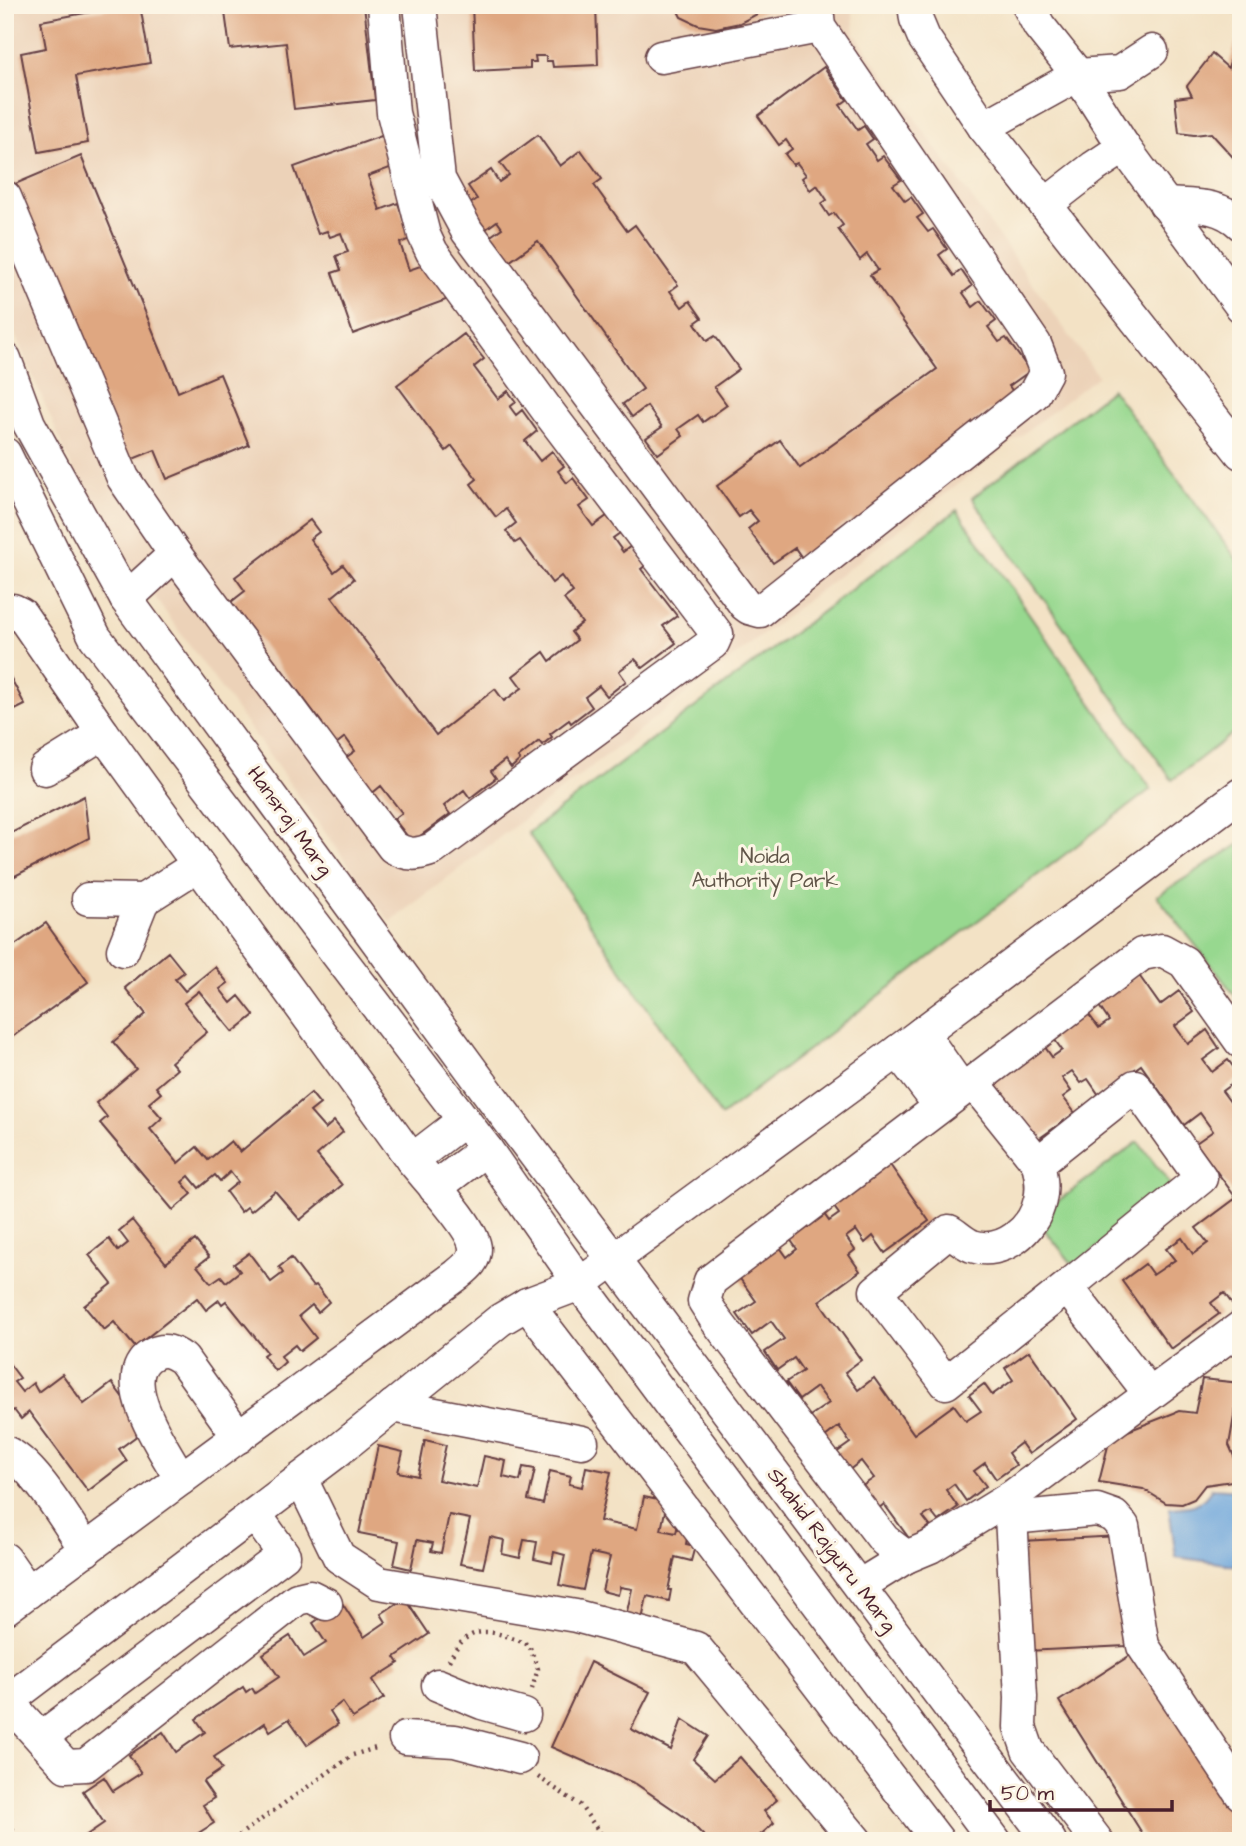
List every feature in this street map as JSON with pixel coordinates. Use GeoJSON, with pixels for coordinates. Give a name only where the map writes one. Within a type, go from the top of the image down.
{"type":"FeatureCollection","features":[{"type":"Feature","properties":{"kind":"street"},"geometry":{"type":"LineString","coordinates":[[5,197],[116,467],[175,554],[393,847],[405,854],[417,855],[433,849],[713,643],[717,634],[550,414],[432,252],[424,235],[393,113],[384,5]]}},
{"type":"Feature","properties":{"kind":"street"},"geometry":{"type":"LineString","coordinates":[[420,5],[439,179],[467,231],[745,605],[760,611],[1034,394],[1046,372],[1035,344],[818,16],[661,57]]}},
{"type":"Feature","properties":{"kind":"street"},"geometry":{"type":"LineString","coordinates":[[914,5],[916,19],[924,38],[984,127],[1241,453]]}},
{"type":"Feature","properties":{"kind":"street"},"geometry":{"type":"LineString","coordinates":[[1028,5],[1039,26],[1078,75],[1124,147],[1241,306]]}},
{"type":"Feature","properties":{"kind":"street"},"geometry":{"type":"LineString","coordinates":[[984,127],[1078,75],[1120,72],[1152,51]]}},
{"type":"Feature","properties":{"kind":"street"},"geometry":{"type":"LineString","coordinates":[[1045,205],[1124,147]]}},
{"type":"Feature","properties":{"kind":"street"},"geometry":{"type":"LineString","coordinates":[[1165,204],[1213,207],[1228,213],[1241,224]]}},
{"type":"Feature","properties":{"kind":"street","name":"Hansraj Marg"},"geometry":{"type":"LineString","coordinates":[[5,359],[17,430],[126,599],[487,1091],[615,1259]]}},
{"type":"Feature","properties":{"kind":"street","name":"Hansraj Marg"},"geometry":{"type":"LineString","coordinates":[[5,454],[95,638],[486,1149],[580,1283]]}},
{"type":"Feature","properties":{"kind":"street"},"geometry":{"type":"LineString","coordinates":[[126,599],[175,554]]}},
{"type":"Feature","properties":{"kind":"street"},"geometry":{"type":"LineString","coordinates":[[5,612],[13,610],[21,614],[103,733],[412,1160],[466,1226],[473,1239],[475,1251],[472,1263],[17,1601],[5,1559]]}},
{"type":"Feature","properties":{"kind":"street"},"geometry":{"type":"LineString","coordinates":[[45,769],[103,733]]}},
{"type":"Feature","properties":{"kind":"street"},"geometry":{"type":"LineString","coordinates":[[326,1604],[310,1596],[297,1599],[86,1765],[66,1766],[6,1702],[301,1479],[500,1320],[527,1304],[580,1283],[615,1259],[1241,794]]}},
{"type":"Feature","properties":{"kind":"street"},"geometry":{"type":"LineString","coordinates":[[88,899],[143,900],[198,864]]}},
{"type":"Feature","properties":{"kind":"street"},"geometry":{"type":"LineString","coordinates":[[123,950],[143,900]]}},
{"type":"Feature","properties":{"kind":"street"},"geometry":{"type":"LineString","coordinates":[[906,1557],[884,1541],[716,1320],[704,1301],[710,1281],[1142,954],[1162,950],[1184,962],[1241,1042]]}},
{"type":"Feature","properties":{"kind":"street"},"geometry":{"type":"LineString","coordinates":[[910,1042],[958,1093],[1038,1163],[1042,1179],[1040,1203],[1017,1238],[998,1248],[971,1246],[949,1231],[876,1291],[946,1383],[1201,1178],[1135,1086],[1038,1163]]}},
{"type":"Feature","properties":{"kind":"street"},"geometry":{"type":"LineString","coordinates":[[412,1160],[464,1120]]}},
{"type":"Feature","properties":{"kind":"street"},"geometry":{"type":"LineString","coordinates":[[435,1188],[486,1149]]}},
{"type":"Feature","properties":{"kind":"street","name":"Shahid Rajguru Marg"},"geometry":{"type":"LineString","coordinates":[[615,1259],[1050,1841]]}},
{"type":"Feature","properties":{"kind":"street","name":"Shahid Rajguru Marg"},"geometry":{"type":"LineString","coordinates":[[580,1283],[995,1841]]}},
{"type":"Feature","properties":{"kind":"street"},"geometry":{"type":"LineString","coordinates":[[1067,1287],[1150,1394]]}},
{"type":"Feature","properties":{"kind":"street"},"geometry":{"type":"LineString","coordinates":[[527,1304],[938,1841]]}},
{"type":"Feature","properties":{"kind":"street"},"geometry":{"type":"LineString","coordinates":[[859,1586],[906,1557],[1011,1508],[1150,1394],[1241,1326]]}},
{"type":"Feature","properties":{"kind":"street"},"geometry":{"type":"LineString","coordinates":[[181,1479],[150,1426],[137,1392],[136,1380],[142,1364],[151,1355],[163,1350],[173,1352],[183,1359],[239,1437]]}},
{"type":"Feature","properties":{"kind":"street"},"geometry":{"type":"LineString","coordinates":[[393,1406],[582,1441]]}},
{"type":"Feature","properties":{"kind":"street"},"geometry":{"type":"LineString","coordinates":[[5,1452],[23,1462],[34,1475],[86,1550]]}},
{"type":"Feature","properties":{"kind":"street"},"geometry":{"type":"LineString","coordinates":[[301,1479],[339,1557],[379,1583],[576,1616],[695,1648],[856,1841]]}},
{"type":"Feature","properties":{"kind":"street"},"geometry":{"type":"LineString","coordinates":[[1011,1508],[1097,1510],[1114,1516],[1123,1526],[1143,1646],[1241,1794]]}},
{"type":"Feature","properties":{"kind":"street"},"geometry":{"type":"LineString","coordinates":[[1011,1508],[1021,1697],[1020,1727],[1028,1750],[1097,1841]]}},
{"type":"Feature","properties":{"kind":"street"},"geometry":{"type":"LineString","coordinates":[[41,1738],[284,1555],[255,1514]]}},
{"type":"Feature","properties":{"kind":"street"},"geometry":{"type":"LineString","coordinates":[[438,1685],[482,1703],[524,1715]]}},
{"type":"Feature","properties":{"kind":"street"},"geometry":{"type":"LineString","coordinates":[[405,1738],[455,1741],[520,1758]]}},
{"type":"Feature","properties":{"kind":"path"},"geometry":{"type":"LineString","coordinates":[[1215,5],[1241,14]]}},
{"type":"Feature","properties":{"kind":"path"},"geometry":{"type":"LineString","coordinates":[[580,1805],[606,1841]]}},
{"type":"Feature","properties":{"kind":"path"},"geometry":{"type":"LineString","coordinates":[[5,1809],[17,1841]]}},
{"type":"Feature","properties":{"kind":"path"},"geometry":{"type":"LineString","coordinates":[[234,1841],[242,1833]]}},
{"type":"Feature","properties":{"kind":"shaded area"},"geometry":{"type":"Polygon","coordinates":[[[5,5],[852,5],[855,34],[1098,376],[390,922],[88,505],[5,311],[5,5]]]}},
{"type":"Feature","properties":{"kind":"green space"},"geometry":{"type":"Polygon","coordinates":[[[1112,389],[1241,565],[1241,727],[1172,780],[972,498],[1112,389]]]}},
{"type":"Feature","properties":{"kind":"green space","name":"Noida Authority Park"},"geometry":{"type":"Polygon","coordinates":[[[957,510],[1151,789],[721,1116],[528,833],[957,510]]]}},
{"type":"Feature","properties":{"kind":"green space"},"geometry":{"type":"Polygon","coordinates":[[[1241,843],[1241,1003],[1157,896],[1241,843]]]}},
{"type":"Feature","properties":{"kind":"green space"},"geometry":{"type":"Polygon","coordinates":[[[1138,1142],[1174,1189],[1074,1266],[1035,1218],[1138,1142]]]}},
{"type":"Feature","properties":{"kind":"water"},"geometry":{"type":"Polygon","coordinates":[[[1212,1488],[1241,1490],[1241,1566],[1176,1557],[1169,1508],[1199,1502],[1212,1488]]]}},
{"type":"Feature","properties":{"kind":"building"},"geometry":{"type":"Polygon","coordinates":[[[140,5],[150,63],[76,76],[88,143],[39,152],[21,53],[46,48],[41,21],[140,5]]]}},
{"type":"Feature","properties":{"kind":"building"},"geometry":{"type":"Polygon","coordinates":[[[224,5],[364,5],[375,100],[294,109],[286,43],[230,49],[224,5]]]}},
{"type":"Feature","properties":{"kind":"building"},"geometry":{"type":"Polygon","coordinates":[[[472,5],[596,5],[598,65],[553,67],[552,61],[546,61],[546,56],[535,56],[536,62],[530,62],[530,68],[475,71],[472,5]]]}},
{"type":"Feature","properties":{"kind":"building"},"geometry":{"type":"Polygon","coordinates":[[[675,5],[774,5],[740,23],[716,28],[698,25],[681,17],[675,5]]]}},
{"type":"Feature","properties":{"kind":"building"},"geometry":{"type":"Polygon","coordinates":[[[1236,42],[1241,43],[1241,166],[1211,133],[1179,133],[1175,98],[1192,96],[1187,86],[1212,54],[1228,68],[1236,42]]]}},
{"type":"Feature","properties":{"kind":"building"},"geometry":{"type":"Polygon","coordinates":[[[824,67],[847,100],[840,105],[858,130],[864,126],[873,139],[866,144],[877,160],[883,156],[901,180],[893,185],[905,201],[911,197],[923,214],[917,218],[928,232],[933,229],[947,249],[939,255],[954,276],[961,270],[972,286],[963,293],[973,307],[981,301],[996,321],[988,327],[999,342],[1006,338],[1030,371],[1009,386],[1021,403],[990,410],[972,423],[979,434],[855,525],[851,519],[834,531],[843,543],[809,568],[795,548],[773,563],[748,529],[758,521],[749,510],[739,517],[717,486],[780,440],[800,468],[937,369],[870,275],[878,270],[867,254],[860,260],[838,229],[843,225],[834,213],[829,216],[821,204],[827,200],[817,185],[810,190],[802,178],[806,175],[797,163],[793,165],[785,154],[792,149],[786,140],[779,145],[758,116],[824,67]]]}},
{"type":"Feature","properties":{"kind":"building"},"geometry":{"type":"Polygon","coordinates":[[[387,134],[398,165],[368,176],[380,210],[398,203],[410,239],[400,243],[409,270],[432,262],[446,300],[353,334],[332,273],[341,270],[336,256],[348,252],[341,233],[330,237],[327,231],[318,234],[294,167],[387,134]]]}},
{"type":"Feature","properties":{"kind":"building"},"geometry":{"type":"Polygon","coordinates":[[[538,135],[560,166],[581,150],[602,179],[594,185],[627,231],[635,225],[678,285],[670,291],[682,307],[690,301],[702,318],[695,323],[707,341],[715,336],[739,369],[714,387],[727,405],[703,422],[698,415],[678,429],[683,436],[658,454],[646,438],[662,427],[647,406],[632,417],[623,404],[643,389],[538,241],[506,264],[488,238],[502,228],[497,221],[483,231],[466,207],[477,199],[468,186],[491,170],[499,182],[509,175],[500,163],[538,135]]]}},
{"type":"Feature","properties":{"kind":"building"},"geometry":{"type":"Polygon","coordinates":[[[81,156],[178,392],[220,374],[249,445],[167,479],[155,450],[128,461],[15,184],[81,156]]]}},
{"type":"Feature","properties":{"kind":"building"},"geometry":{"type":"Polygon","coordinates":[[[464,334],[484,359],[474,367],[498,399],[508,391],[516,402],[510,407],[516,415],[522,410],[537,431],[525,441],[540,461],[552,451],[564,466],[558,471],[567,483],[573,478],[589,500],[579,507],[593,526],[607,516],[620,533],[613,538],[623,552],[631,546],[646,565],[641,569],[677,616],[663,626],[676,643],[643,668],[635,659],[619,671],[626,681],[607,696],[599,686],[585,697],[592,707],[571,723],[569,720],[550,734],[552,737],[542,745],[539,741],[518,758],[520,760],[511,768],[505,760],[491,771],[496,778],[470,798],[464,790],[444,806],[450,814],[412,842],[394,819],[402,813],[381,786],[364,800],[337,764],[355,751],[345,737],[326,752],[311,731],[322,723],[231,602],[245,591],[235,577],[310,520],[319,532],[310,539],[334,572],[343,565],[354,579],[332,597],[436,735],[495,689],[504,701],[522,688],[513,676],[544,652],[550,661],[577,640],[571,632],[582,623],[564,599],[573,592],[561,576],[552,583],[520,540],[515,543],[506,531],[516,523],[506,509],[496,517],[471,484],[477,479],[452,446],[446,451],[397,385],[464,334]]]}},
{"type":"Feature","properties":{"kind":"building"},"geometry":{"type":"Polygon","coordinates":[[[5,667],[25,705],[5,715],[5,667]]]}},
{"type":"Feature","properties":{"kind":"building"},"geometry":{"type":"Polygon","coordinates":[[[84,796],[89,838],[5,881],[5,836],[84,796]]]}},
{"type":"Feature","properties":{"kind":"building"},"geometry":{"type":"Polygon","coordinates":[[[46,923],[88,982],[5,1042],[5,952],[46,923]]]}},
{"type":"Feature","properties":{"kind":"building"},"geometry":{"type":"Polygon","coordinates":[[[168,952],[184,972],[175,979],[185,991],[215,967],[228,983],[220,989],[231,1003],[239,996],[254,1015],[233,1032],[199,991],[184,1003],[207,1032],[171,1062],[177,1069],[156,1087],[161,1093],[149,1103],[162,1118],[150,1129],[178,1163],[197,1147],[208,1160],[231,1141],[240,1152],[311,1093],[320,1104],[310,1112],[325,1129],[334,1121],[343,1132],[317,1155],[342,1185],[300,1220],[275,1191],[251,1211],[247,1207],[241,1212],[226,1192],[238,1182],[230,1172],[220,1181],[215,1175],[199,1188],[189,1176],[182,1182],[192,1194],[173,1210],[100,1123],[107,1117],[96,1103],[136,1069],[113,1042],[146,1014],[125,988],[168,952]]]}},
{"type":"Feature","properties":{"kind":"building"},"geometry":{"type":"Polygon","coordinates":[[[1138,974],[1160,1005],[1179,991],[1194,1012],[1175,1026],[1188,1044],[1207,1030],[1219,1048],[1203,1060],[1212,1072],[1228,1060],[1241,1077],[1222,1091],[1234,1107],[1241,1102],[1241,1300],[1233,1305],[1224,1293],[1211,1303],[1219,1314],[1171,1349],[1122,1281],[1145,1264],[1153,1275],[1175,1260],[1166,1249],[1182,1238],[1193,1254],[1208,1243],[1196,1228],[1236,1198],[1196,1143],[1213,1131],[1200,1113],[1184,1125],[1141,1065],[1099,1095],[1088,1079],[1081,1083],[1072,1071],[1062,1078],[1071,1091],[1063,1097],[1075,1113],[1030,1145],[986,1084],[1042,1043],[1052,1057],[1062,1050],[1052,1036],[1086,1011],[1099,1028],[1109,1021],[1097,1003],[1138,974]]]}},
{"type":"Feature","properties":{"kind":"building"},"geometry":{"type":"Polygon","coordinates":[[[886,1159],[929,1221],[885,1253],[873,1236],[865,1243],[856,1230],[846,1237],[855,1250],[849,1255],[860,1271],[819,1301],[861,1360],[845,1372],[858,1390],[874,1378],[914,1434],[954,1405],[966,1421],[981,1411],[969,1395],[984,1384],[992,1395],[1013,1380],[1005,1368],[1029,1351],[1077,1419],[1029,1454],[1021,1443],[1008,1453],[1016,1465],[996,1479],[985,1463],[974,1471],[986,1486],[966,1501],[954,1484],[946,1490],[958,1507],[938,1521],[931,1512],[923,1517],[930,1526],[911,1541],[884,1504],[877,1510],[861,1487],[874,1478],[861,1461],[849,1470],[836,1453],[850,1443],[839,1426],[825,1437],[810,1416],[829,1403],[817,1387],[799,1400],[786,1382],[803,1371],[794,1358],[777,1370],[765,1352],[784,1339],[771,1321],[752,1335],[737,1314],[756,1301],[733,1269],[774,1239],[787,1257],[797,1249],[785,1232],[819,1207],[829,1221],[839,1214],[829,1200],[886,1159]]]}},
{"type":"Feature","properties":{"kind":"building"},"geometry":{"type":"Polygon","coordinates":[[[132,1220],[166,1263],[195,1240],[209,1257],[197,1266],[211,1283],[221,1276],[226,1282],[240,1271],[234,1264],[249,1253],[271,1282],[283,1273],[279,1267],[291,1258],[313,1287],[316,1285],[329,1302],[318,1312],[312,1305],[299,1316],[316,1338],[300,1351],[295,1345],[281,1356],[285,1362],[275,1371],[263,1355],[267,1352],[226,1301],[222,1304],[219,1300],[206,1310],[197,1298],[135,1347],[114,1322],[104,1330],[84,1306],[112,1284],[89,1255],[109,1239],[118,1251],[128,1243],[119,1231],[132,1220]]]}},
{"type":"Feature","properties":{"kind":"building"},"geometry":{"type":"Polygon","coordinates":[[[5,1358],[20,1378],[14,1382],[22,1392],[33,1383],[38,1392],[62,1374],[84,1404],[112,1383],[146,1429],[119,1449],[127,1461],[88,1491],[29,1412],[21,1419],[14,1410],[5,1416],[5,1358]]]}},
{"type":"Feature","properties":{"kind":"building"},"geometry":{"type":"Polygon","coordinates":[[[1202,1379],[1240,1383],[1229,1445],[1237,1463],[1239,1480],[1205,1485],[1194,1499],[1182,1504],[1166,1503],[1143,1489],[1099,1482],[1110,1438],[1179,1411],[1195,1413],[1202,1379]]]}},
{"type":"Feature","properties":{"kind":"building"},"geometry":{"type":"Polygon","coordinates":[[[425,1440],[446,1445],[438,1480],[477,1488],[484,1456],[506,1461],[503,1477],[520,1481],[523,1467],[535,1469],[528,1500],[543,1504],[550,1471],[571,1476],[569,1484],[582,1487],[586,1467],[611,1472],[600,1521],[637,1529],[644,1497],[667,1502],[661,1530],[676,1533],[679,1520],[689,1526],[686,1544],[695,1546],[691,1561],[675,1557],[668,1590],[671,1590],[669,1601],[647,1596],[642,1620],[626,1616],[632,1589],[620,1587],[618,1595],[602,1591],[610,1557],[591,1553],[583,1590],[559,1585],[565,1555],[554,1552],[552,1563],[534,1559],[537,1542],[524,1540],[520,1558],[502,1554],[504,1540],[490,1537],[483,1568],[460,1564],[470,1519],[449,1515],[441,1553],[431,1551],[433,1543],[417,1540],[411,1569],[394,1565],[399,1541],[359,1533],[378,1446],[403,1452],[398,1472],[418,1476],[425,1440]]]}},
{"type":"Feature","properties":{"kind":"building"},"geometry":{"type":"Polygon","coordinates":[[[1120,1536],[1126,1646],[1026,1651],[1021,1541],[1120,1536]]]}},
{"type":"Feature","properties":{"kind":"building"},"geometry":{"type":"Polygon","coordinates":[[[405,1598],[429,1634],[395,1657],[399,1663],[372,1680],[384,1698],[353,1718],[342,1702],[330,1711],[338,1724],[307,1745],[289,1719],[270,1731],[265,1723],[214,1757],[222,1769],[203,1782],[214,1798],[203,1805],[214,1823],[186,1841],[78,1841],[104,1823],[83,1791],[104,1777],[113,1791],[141,1773],[129,1755],[163,1732],[176,1752],[205,1732],[196,1719],[243,1687],[246,1692],[252,1688],[255,1693],[279,1677],[263,1654],[290,1636],[304,1657],[326,1643],[313,1623],[342,1603],[364,1637],[386,1622],[381,1614],[405,1598]]]}},
{"type":"Feature","properties":{"kind":"building"},"geometry":{"type":"Polygon","coordinates":[[[1137,1651],[1241,1815],[1241,1841],[1147,1841],[1059,1701],[1137,1651]]]}},
{"type":"Feature","properties":{"kind":"building"},"geometry":{"type":"Polygon","coordinates":[[[590,1662],[650,1692],[631,1729],[671,1750],[682,1719],[708,1736],[693,1759],[715,1779],[740,1757],[777,1800],[764,1811],[774,1823],[758,1837],[761,1841],[709,1841],[686,1818],[636,1784],[551,1747],[590,1662]]]}}]}
